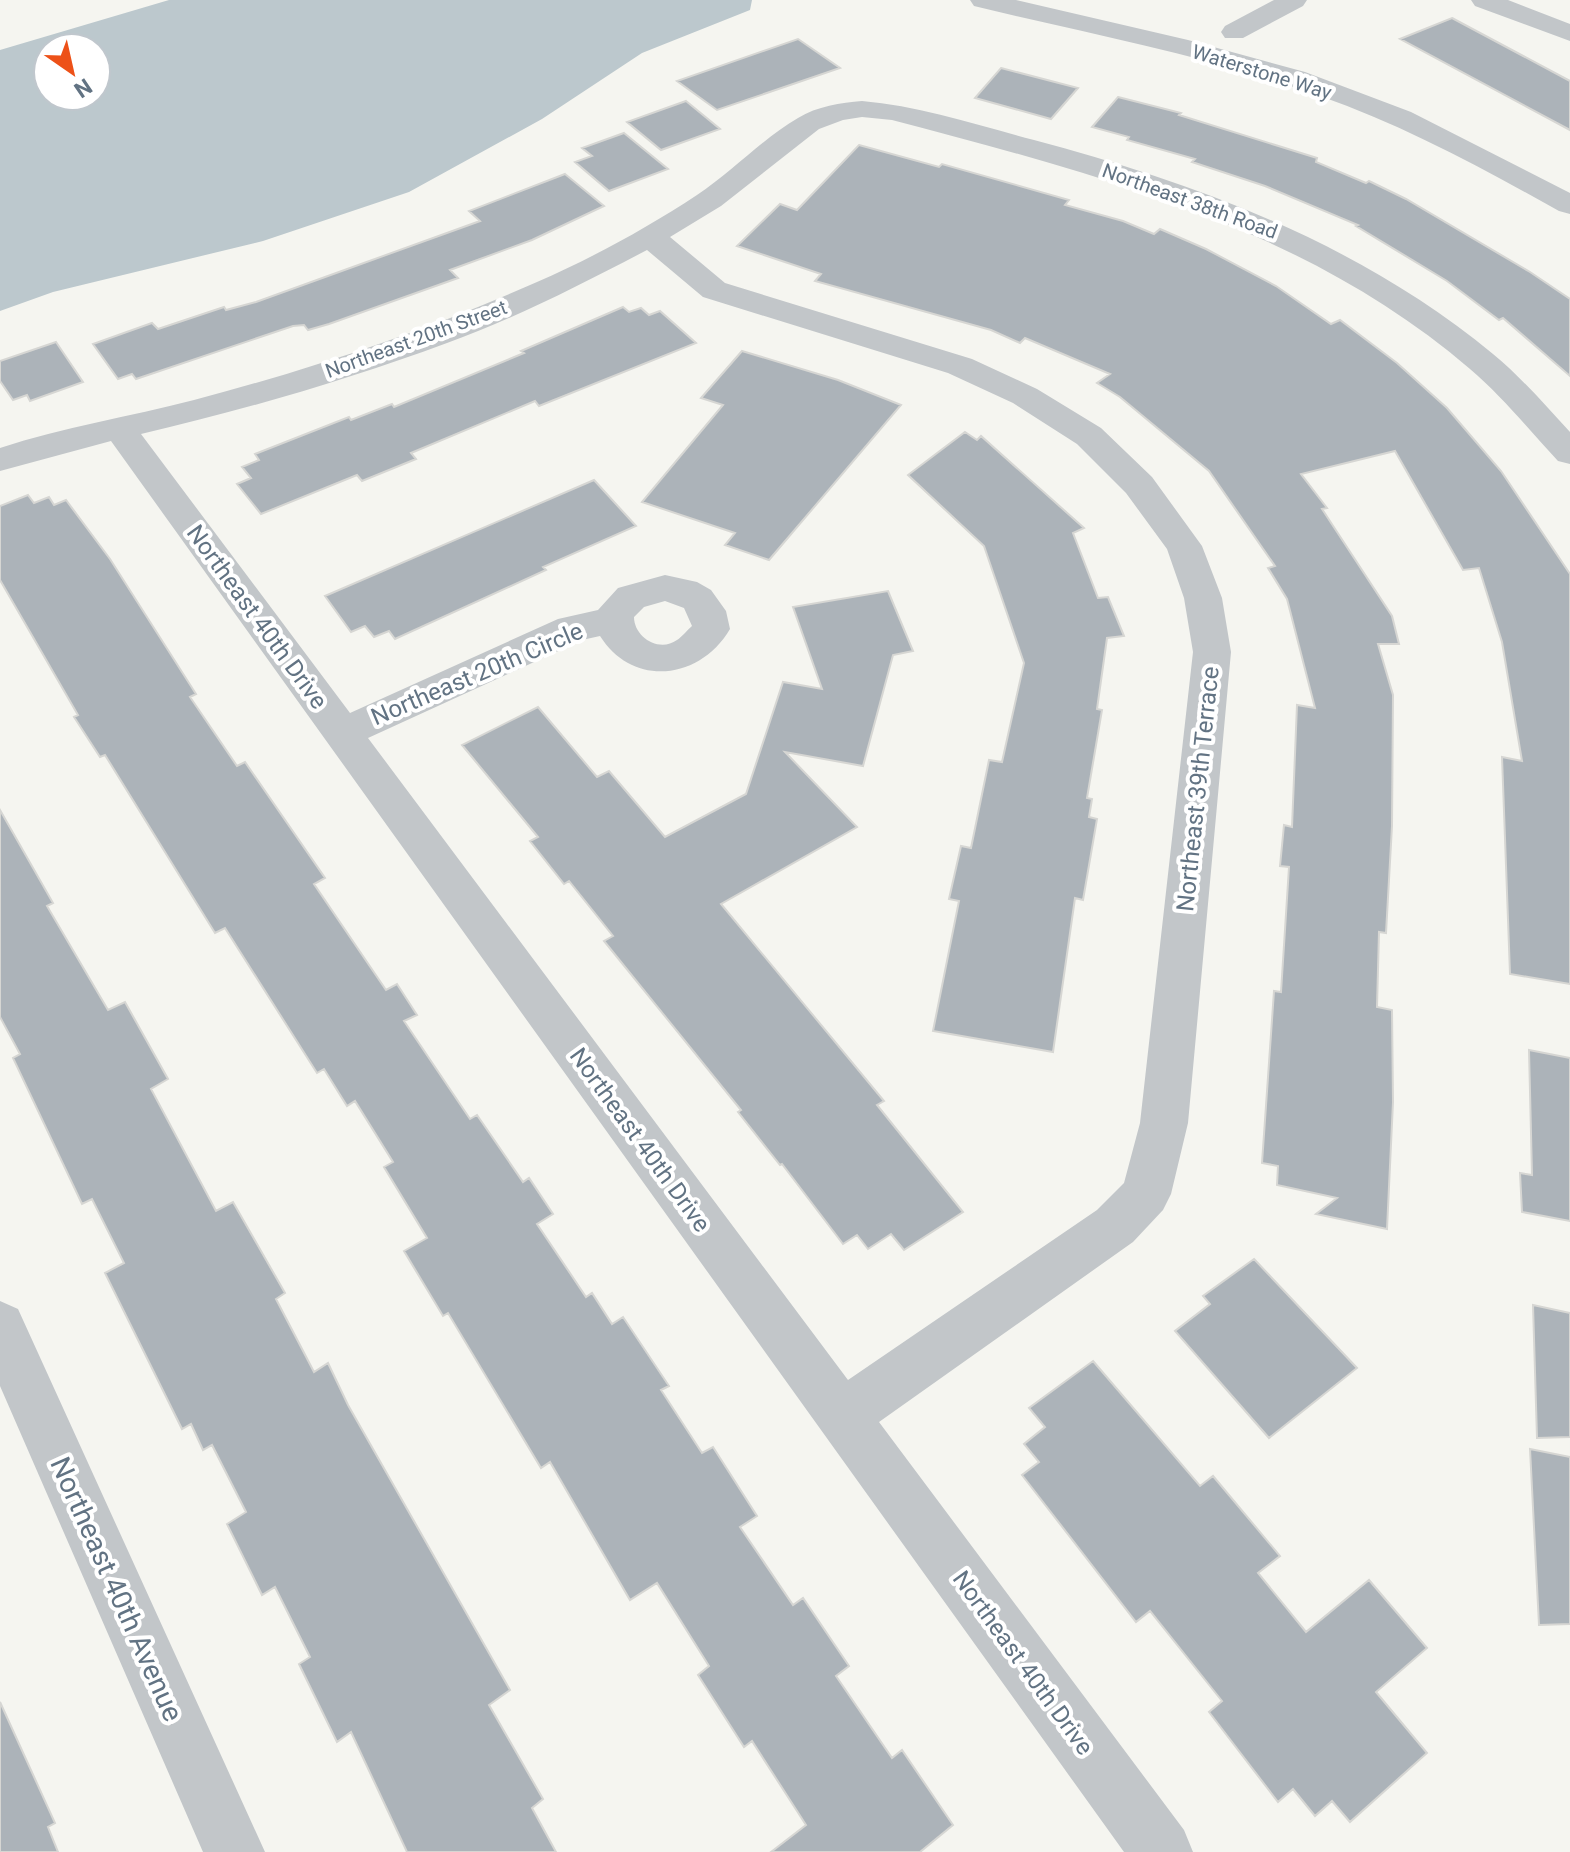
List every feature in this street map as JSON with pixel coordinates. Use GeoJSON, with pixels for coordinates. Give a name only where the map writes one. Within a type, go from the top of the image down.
{"type":"FeatureCollection","features":[{"type":"Feature","properties":{"kind":"street","name":"Waterstone Way"},"geometry":{"type":"LineString","coordinates":[[983,0],[1296,79],[1405,122],[1487,159],[1570,205]]}},
{"type":"Feature","properties":{"kind":"street"},"geometry":{"type":"LineString","coordinates":[[1215,57],[1234,32],[1251,0]]}},
{"type":"Feature","properties":{"kind":"street"},"geometry":{"type":"LineString","coordinates":[[1234,32],[1294,0]]}},
{"type":"Feature","properties":{"kind":"street"},"geometry":{"type":"LineString","coordinates":[[1484,0],[1570,33]]}},
{"type":"Feature","properties":{"kind":"street","name":"Northeast 38th Road"},"geometry":{"type":"LineString","coordinates":[[838,112],[862,109],[893,112],[1101,167],[1215,205],[1273,230],[1347,269],[1419,314],[1480,361],[1570,453]]}},
{"type":"Feature","properties":{"kind":"street","name":"Northeast 20th Street"},"geometry":{"type":"LineString","coordinates":[[0,460],[46,445],[304,379],[437,336],[552,287],[649,236],[710,200],[809,123],[838,112]]}},
{"type":"Feature","properties":{"kind":"street","name":"Northeast 39th Terrace"},"geometry":{"type":"LineString","coordinates":[[649,236],[714,290],[960,366],[1025,396],[1089,436],[1139,485],[1184,546],[1203,598],[1212,652],[1164,1123],[1146,1194],[1115,1226],[842,1416]]}},
{"type":"Feature","properties":{"kind":"street","name":"Northeast 40th Drive"},"geometry":{"type":"LineString","coordinates":[[119,428],[1162,1852]]}},
{"type":"Feature","properties":{"kind":"street","name":"Northeast 20th Circle"},"geometry":{"type":"LineString","coordinates":[[342,733],[572,629],[613,620]]}},
{"type":"Feature","properties":{"kind":"street","name":"Northeast 40th Avenue"},"geometry":{"type":"LineString","coordinates":[[0,1326],[234,1852]]}},
{"type":"Feature","properties":{"kind":"shaded area"},"geometry":{"type":"Polygon","coordinates":[[[169,0],[752,0],[750,10],[642,53],[542,119],[409,192],[263,241],[53,292],[0,311],[0,50],[32,41],[32,112],[112,112],[112,32],[61,32],[169,0]]]}},
{"type":"Feature","properties":{"kind":"building"},"geometry":{"type":"Polygon","coordinates":[[[1452,18],[1570,81],[1570,130],[1400,39],[1452,18]]]}},
{"type":"Feature","properties":{"kind":"building"},"geometry":{"type":"Polygon","coordinates":[[[798,39],[840,68],[717,110],[677,81],[798,39]]]}},
{"type":"Feature","properties":{"kind":"building"},"geometry":{"type":"Polygon","coordinates":[[[1001,68],[1078,88],[1051,119],[975,98],[1001,68]]]}},
{"type":"Feature","properties":{"kind":"building"},"geometry":{"type":"Polygon","coordinates":[[[1118,97],[1181,113],[1179,115],[1317,158],[1316,162],[1366,183],[1369,181],[1406,199],[1530,272],[1570,299],[1570,376],[1503,318],[1499,320],[1447,281],[1358,225],[1265,186],[1192,162],[1195,159],[1092,127],[1118,97]]]}},
{"type":"Feature","properties":{"kind":"building"},"geometry":{"type":"Polygon","coordinates":[[[686,101],[720,129],[661,150],[627,122],[686,101]]]}},
{"type":"Feature","properties":{"kind":"building"},"geometry":{"type":"Polygon","coordinates":[[[624,133],[668,169],[609,191],[575,162],[592,156],[582,148],[624,133]]]}},
{"type":"Feature","properties":{"kind":"building"},"geometry":{"type":"Polygon","coordinates":[[[859,145],[939,167],[942,164],[1069,200],[1065,205],[1123,221],[1154,234],[1160,229],[1276,286],[1331,324],[1340,320],[1397,363],[1447,408],[1501,471],[1570,574],[1570,984],[1510,974],[1502,757],[1522,761],[1502,642],[1479,568],[1463,570],[1395,451],[1301,474],[1327,508],[1322,509],[1392,616],[1399,644],[1378,644],[1393,695],[1392,826],[1386,933],[1379,932],[1377,1007],[1392,1010],[1393,1102],[1387,1229],[1316,1214],[1337,1198],[1277,1185],[1278,1166],[1262,1163],[1274,991],[1281,992],[1289,867],[1280,866],[1284,825],[1292,827],[1297,705],[1315,708],[1287,599],[1268,568],[1275,566],[1209,471],[1120,397],[1097,383],[1110,374],[1025,338],[1020,343],[991,330],[815,281],[821,274],[737,246],[780,204],[797,210],[859,145]]]}},
{"type":"Feature","properties":{"kind":"building"},"geometry":{"type":"Polygon","coordinates":[[[565,174],[604,206],[532,240],[450,270],[458,278],[329,324],[308,330],[304,325],[293,326],[136,379],[132,374],[118,379],[93,344],[152,323],[158,329],[224,307],[226,310],[256,302],[480,221],[469,211],[565,174]]]}},
{"type":"Feature","properties":{"kind":"building"},"geometry":{"type":"Polygon","coordinates":[[[623,307],[629,312],[641,308],[649,315],[660,311],[696,343],[539,406],[535,401],[411,453],[416,459],[362,481],[357,475],[261,514],[237,484],[251,478],[242,467],[259,460],[255,454],[349,417],[351,420],[392,404],[394,407],[524,353],[521,351],[623,307]]]}},
{"type":"Feature","properties":{"kind":"building"},"geometry":{"type":"Polygon","coordinates":[[[56,342],[83,382],[30,401],[27,395],[13,400],[0,381],[0,361],[56,342]]]}},
{"type":"Feature","properties":{"kind":"building"},"geometry":{"type":"Polygon","coordinates":[[[742,351],[838,380],[901,405],[769,560],[725,545],[735,533],[642,502],[723,405],[701,398],[742,351]]]}},
{"type":"Feature","properties":{"kind":"building"},"geometry":{"type":"Polygon","coordinates":[[[965,432],[977,440],[981,436],[1084,528],[1073,533],[1098,598],[1108,597],[1124,636],[1107,638],[1097,709],[1102,710],[1087,798],[1092,799],[1089,817],[1097,819],[1083,900],[1075,898],[1053,1052],[933,1031],[959,901],[949,899],[961,846],[971,848],[989,760],[1002,762],[1024,663],[984,546],[908,475],[965,432]]]}},
{"type":"Feature","properties":{"kind":"building"},"geometry":{"type":"Polygon","coordinates":[[[594,480],[636,526],[395,639],[389,631],[374,637],[365,626],[351,632],[325,596],[594,480]]]}},
{"type":"Feature","properties":{"kind":"building"},"geometry":{"type":"Polygon","coordinates":[[[28,495],[34,503],[49,497],[54,505],[66,500],[110,559],[196,694],[190,697],[237,766],[245,762],[325,878],[314,884],[386,990],[397,984],[417,1015],[404,1021],[470,1119],[477,1115],[523,1182],[529,1178],[553,1214],[537,1224],[586,1297],[592,1293],[612,1324],[623,1317],[669,1386],[661,1390],[702,1453],[713,1447],[757,1516],[740,1527],[793,1605],[803,1598],[849,1666],[836,1676],[892,1758],[902,1750],[953,1825],[920,1852],[771,1852],[806,1825],[752,1741],[744,1747],[698,1675],[709,1666],[657,1583],[630,1600],[550,1462],[541,1468],[448,1313],[443,1316],[404,1251],[427,1238],[384,1167],[393,1162],[355,1101],[347,1106],[324,1069],[317,1073],[225,928],[215,933],[105,755],[100,757],[74,717],[78,715],[0,580],[0,506],[28,495]]]}},
{"type":"Feature","properties":{"kind":"building"},"geometry":{"type":"Polygon","coordinates":[[[888,591],[913,651],[893,655],[863,766],[785,752],[857,827],[721,904],[884,1101],[877,1105],[963,1212],[904,1250],[891,1234],[868,1249],[857,1235],[843,1244],[738,1112],[741,1110],[604,941],[613,936],[569,881],[564,884],[530,841],[538,837],[462,745],[538,707],[597,777],[609,771],[665,837],[746,794],[783,682],[822,689],[793,607],[888,591]]]}},
{"type":"Feature","properties":{"kind":"building"},"geometry":{"type":"Polygon","coordinates":[[[0,810],[53,903],[47,906],[108,1010],[125,1002],[168,1079],[151,1089],[216,1211],[233,1202],[285,1293],[276,1299],[314,1372],[328,1363],[348,1405],[510,1690],[489,1705],[543,1799],[532,1808],[556,1852],[407,1852],[351,1732],[337,1742],[299,1664],[310,1657],[275,1587],[262,1595],[227,1524],[246,1512],[212,1445],[203,1450],[191,1424],[182,1429],[105,1273],[124,1263],[92,1199],[82,1204],[13,1058],[20,1054],[0,1017],[0,810]]]}},
{"type":"Feature","properties":{"kind":"building"},"geometry":{"type":"Polygon","coordinates":[[[1529,1050],[1570,1058],[1570,1221],[1522,1212],[1520,1173],[1532,1175],[1529,1050]]]}},
{"type":"Feature","properties":{"kind":"building"},"geometry":{"type":"Polygon","coordinates":[[[1254,1259],[1357,1368],[1269,1438],[1175,1331],[1210,1304],[1203,1296],[1254,1259]]]}},
{"type":"Feature","properties":{"kind":"building"},"geometry":{"type":"Polygon","coordinates":[[[1533,1305],[1570,1313],[1570,1437],[1537,1438],[1533,1305]]]}},
{"type":"Feature","properties":{"kind":"building"},"geometry":{"type":"Polygon","coordinates":[[[1093,1361],[1200,1486],[1213,1476],[1280,1556],[1258,1573],[1306,1632],[1369,1580],[1427,1648],[1376,1692],[1427,1753],[1350,1822],[1332,1801],[1315,1816],[1293,1789],[1278,1802],[1209,1712],[1222,1701],[1150,1611],[1136,1622],[1022,1475],[1039,1462],[1024,1444],[1045,1427],[1029,1408],[1093,1361]]]}},
{"type":"Feature","properties":{"kind":"building"},"geometry":{"type":"Polygon","coordinates":[[[1530,1449],[1570,1457],[1570,1624],[1539,1625],[1530,1449]]]}},
{"type":"Feature","properties":{"kind":"building"},"geometry":{"type":"Polygon","coordinates":[[[0,1702],[55,1823],[48,1827],[58,1852],[0,1852],[0,1702]]]}}]}
